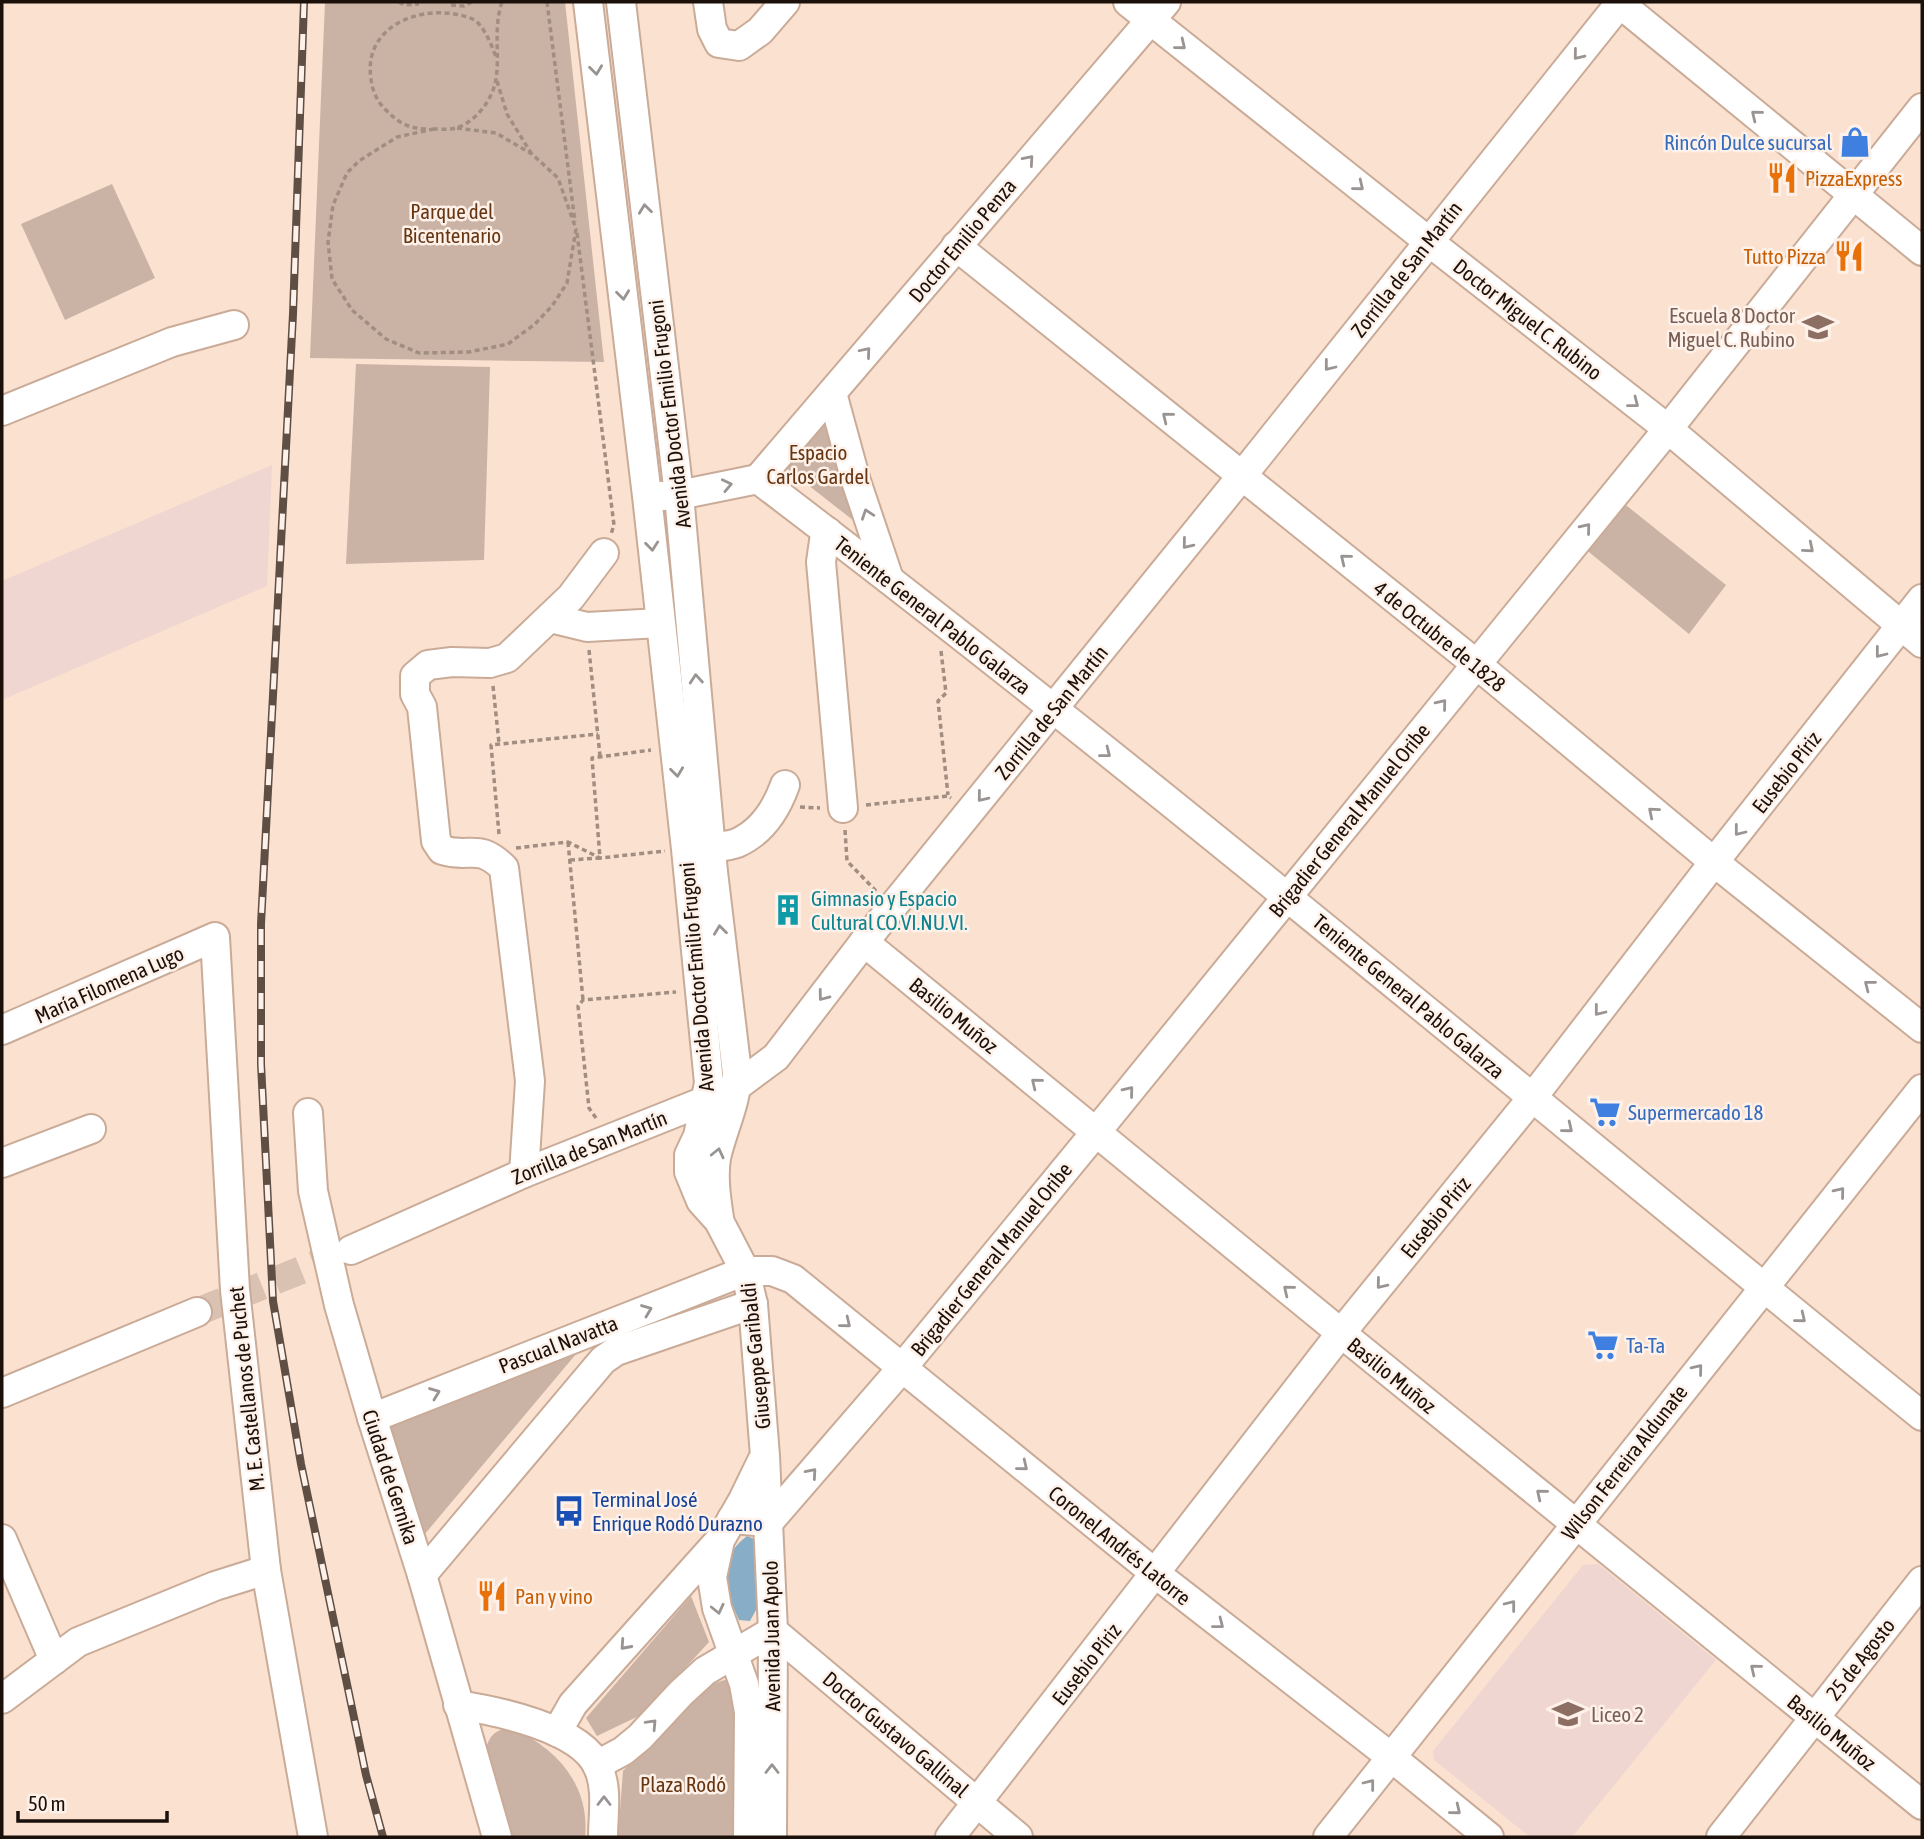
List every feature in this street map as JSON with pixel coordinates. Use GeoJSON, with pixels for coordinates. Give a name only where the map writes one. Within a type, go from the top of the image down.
{"type":"FeatureCollection","features":[{"type":"Feature","properties":{"kind":"street","name":"Avenida Doctor Emilio Frugoni"},"geometry":{"type":"LineString","coordinates":[[588,2],[674,748],[699,848],[737,1086],[716,1158],[714,1183],[719,1221]]}},
{"type":"Feature","properties":{"kind":"street","name":"Avenida Doctor Emilio Frugoni"},"geometry":{"type":"LineString","coordinates":[[621,2],[679,495],[699,848],[700,990],[709,1083],[698,1136],[689,1155],[689,1172],[701,1201],[719,1221]]}},
{"type":"Feature","properties":{"kind":"street"},"geometry":{"type":"LineString","coordinates":[[708,2],[712,29],[719,43],[739,46],[760,31],[785,2]]}},
{"type":"Feature","properties":{"kind":"street","name":"Doctor Miguel C. Rubino"},"geometry":{"type":"LineString","coordinates":[[1128,2],[1158,11],[1428,241],[1668,429],[1912,635]]}},
{"type":"Feature","properties":{"kind":"street"},"geometry":{"type":"LineString","coordinates":[[1620,2],[1922,251]]}},
{"type":"Feature","properties":{"kind":"street","name":"Zorrilla de San Martín"},"geometry":{"type":"LineString","coordinates":[[351,1250],[524,1173],[707,1100],[737,1086],[776,1057],[864,942],[1241,477],[1620,2]]}},
{"type":"Feature","properties":{"kind":"street","name":"Doctor Emilio Penza"},"geometry":{"type":"LineString","coordinates":[[758,478],[1158,11]]}},
{"type":"Feature","properties":{"kind":"street","name":"Brigadier General Manuel Oribe"},"geometry":{"type":"LineString","coordinates":[[767,1524],[902,1368],[1096,1132],[1668,429],[1922,108]]}},
{"type":"Feature","properties":{"kind":"street","name":"4 de Octubre de 1828"},"geometry":{"type":"LineString","coordinates":[[956,246],[1475,663],[1714,862],[1922,1028]]}},
{"type":"Feature","properties":{"kind":"street"},"geometry":{"type":"LineString","coordinates":[[2,411],[172,342],[234,325]]}},
{"type":"Feature","properties":{"kind":"street"},"geometry":{"type":"LineString","coordinates":[[832,393],[856,481],[889,579]]}},
{"type":"Feature","properties":{"kind":"street"},"geometry":{"type":"LineString","coordinates":[[647,496],[679,495],[758,478]]}},
{"type":"Feature","properties":{"kind":"street","name":"Teniente General Pablo Galarza"},"geometry":{"type":"LineString","coordinates":[[758,478],[1288,896],[1922,1416]]}},
{"type":"Feature","properties":{"kind":"street"},"geometry":{"type":"LineString","coordinates":[[828,531],[821,562],[843,808]]}},
{"type":"Feature","properties":{"kind":"street"},"geometry":{"type":"LineString","coordinates":[[524,1173],[530,1081],[504,868],[490,850],[453,854],[442,850],[436,841],[422,707],[415,694],[415,676],[428,665],[452,662],[490,663],[508,658],[571,597],[604,553]]}},
{"type":"Feature","properties":{"kind":"street","name":"Eusebio Píriz"},"geometry":{"type":"LineString","coordinates":[[950,1837],[1341,1333],[1532,1098],[1714,862],[1912,635],[1922,599]]}},
{"type":"Feature","properties":{"kind":"street"},"geometry":{"type":"LineString","coordinates":[[550,618],[587,627],[660,623]]}},
{"type":"Feature","properties":{"kind":"street"},"geometry":{"type":"LineString","coordinates":[[699,848],[735,844],[760,828],[778,805],[785,785]]}},
{"type":"Feature","properties":{"kind":"street","name":"María Filomena Lugo"},"geometry":{"type":"LineString","coordinates":[[2,1030],[215,937]]}},
{"type":"Feature","properties":{"kind":"street","name":"M. E. Castellanos de Puchet"},"geometry":{"type":"LineString","coordinates":[[215,937],[235,1290],[266,1570],[313,1837]]}},
{"type":"Feature","properties":{"kind":"street","name":"Basilio Muñoz"},"geometry":{"type":"LineString","coordinates":[[864,942],[1922,1805]]}},
{"type":"Feature","properties":{"kind":"street","name":"Wilson Ferreira Aldunate"},"geometry":{"type":"LineString","coordinates":[[1328,1837],[1922,1089]]}},
{"type":"Feature","properties":{"kind":"street","name":"Ciudad de Gernika"},"geometry":{"type":"LineString","coordinates":[[308,1113],[313,1191],[339,1305],[422,1575],[497,1837]]}},
{"type":"Feature","properties":{"kind":"street"},"geometry":{"type":"LineString","coordinates":[[643,1125],[671,1127],[684,1136],[692,1149]]}},
{"type":"Feature","properties":{"kind":"street"},"geometry":{"type":"LineString","coordinates":[[2,1163],[91,1129]]}},
{"type":"Feature","properties":{"kind":"street","name":"Giuseppe Garibaldi"},"geometry":{"type":"LineString","coordinates":[[719,1221],[745,1271],[753,1304],[765,1456]]}},
{"type":"Feature","properties":{"kind":"street","name":"Pascual Navatta"},"geometry":{"type":"LineString","coordinates":[[372,1418],[745,1271]]}},
{"type":"Feature","properties":{"kind":"street","name":"Coronel Andrés Latorre"},"geometry":{"type":"LineString","coordinates":[[745,1271],[772,1271],[793,1279],[1156,1574],[1489,1837]]}},
{"type":"Feature","properties":{"kind":"street"},"geometry":{"type":"LineString","coordinates":[[422,1575],[603,1360],[616,1351],[753,1304]]}},
{"type":"Feature","properties":{"kind":"street"},"geometry":{"type":"LineString","coordinates":[[2,1393],[197,1312]]}},
{"type":"Feature","properties":{"kind":"street","name":"Avenida Juan Apolo"},"geometry":{"type":"LineString","coordinates":[[765,1456],[773,1631],[772,1837]]}},
{"type":"Feature","properties":{"kind":"street","name":"Avenida Juan Apolo"},"geometry":{"type":"LineString","coordinates":[[748,1837],[750,1712],[744,1684],[717,1608],[712,1577],[726,1529],[765,1456]]}},
{"type":"Feature","properties":{"kind":"street"},"geometry":{"type":"LineString","coordinates":[[557,1732],[573,1704],[726,1529],[744,1519],[767,1524]]}},
{"type":"Feature","properties":{"kind":"street"},"geometry":{"type":"LineString","coordinates":[[2,1539],[54,1660]]}},
{"type":"Feature","properties":{"kind":"street"},"geometry":{"type":"LineString","coordinates":[[2,1699],[78,1642],[215,1586],[266,1570]]}},
{"type":"Feature","properties":{"kind":"street","name":"25 de Agosto"},"geometry":{"type":"LineString","coordinates":[[1721,1837],[1922,1581]]}},
{"type":"Feature","properties":{"kind":"street"},"geometry":{"type":"LineString","coordinates":[[597,1765],[622,1751],[705,1671],[773,1631]]}},
{"type":"Feature","properties":{"kind":"street","name":"Doctor Gustavo Gallinal"},"geometry":{"type":"LineString","coordinates":[[773,1631],[1018,1837]]}},
{"type":"Feature","properties":{"kind":"street"},"geometry":{"type":"LineString","coordinates":[[458,1705],[515,1717],[557,1732],[573,1741],[597,1765],[604,1784],[603,1837]]}},
{"type":"Feature","properties":{"kind":"path"},"geometry":{"type":"LineString","coordinates":[[399,2],[404,5],[424,5],[405,12]]}},
{"type":"Feature","properties":{"kind":"path"},"geometry":{"type":"LineString","coordinates":[[472,2],[464,6],[444,6],[456,9],[475,20],[489,37],[496,57]]}},
{"type":"Feature","properties":{"kind":"path"},"geometry":{"type":"LineString","coordinates":[[434,129],[397,137],[359,161],[347,173],[332,205],[328,242],[332,279],[352,310],[386,339],[419,353],[469,352],[508,344],[535,324],[552,306],[567,283],[576,229],[558,178],[532,153],[507,114],[496,79],[496,34],[502,2]]}},
{"type":"Feature","properties":{"kind":"path"},"geometry":{"type":"LineString","coordinates":[[547,2],[614,525],[604,553]]}},
{"type":"Feature","properties":{"kind":"path"},"geometry":{"type":"LineString","coordinates":[[396,16],[381,30],[372,48],[369,68],[372,88],[381,106],[396,120],[414,129],[456,128],[496,132],[532,153]]}},
{"type":"Feature","properties":{"kind":"path"},"geometry":{"type":"LineString","coordinates":[[456,128],[475,117],[489,100],[496,79]]}},
{"type":"Feature","properties":{"kind":"path"},"geometry":{"type":"LineString","coordinates":[[937,617],[946,693],[938,701],[948,796]]}},
{"type":"Feature","properties":{"kind":"path"},"geometry":{"type":"LineString","coordinates":[[587,627],[600,756]]}},
{"type":"Feature","properties":{"kind":"path"},"geometry":{"type":"LineString","coordinates":[[490,663],[499,743]]}},
{"type":"Feature","properties":{"kind":"path"},"geometry":{"type":"LineString","coordinates":[[598,734],[492,744],[490,850],[568,842],[600,858]]}},
{"type":"Feature","properties":{"kind":"path"},"geometry":{"type":"LineString","coordinates":[[600,858],[592,758],[674,748]]}},
{"type":"Feature","properties":{"kind":"path"},"geometry":{"type":"LineString","coordinates":[[843,808],[847,861],[893,907]]}},
{"type":"Feature","properties":{"kind":"path"},"geometry":{"type":"LineString","coordinates":[[568,842],[583,1000],[578,1006],[589,1108],[603,1128],[605,1139]]}},
{"type":"Feature","properties":{"kind":"path"},"geometry":{"type":"LineString","coordinates":[[570,860],[699,848]]}},
{"type":"Feature","properties":{"kind":"path"},"geometry":{"type":"LineString","coordinates":[[583,1000],[700,990]]}},
{"type":"Feature","properties":{"kind":"shaded area"},"geometry":{"type":"Polygon","coordinates":[[[272,465],[267,586],[2,700],[2,581],[272,465]]]}},
{"type":"Feature","properties":{"kind":"shaded area","name":"Liceo 2"},"geometry":{"type":"Polygon","coordinates":[[[1598,1564],[1716,1660],[1572,1837],[1530,1837],[1434,1760],[1433,1751],[1583,1565],[1598,1564]]]}},
{"type":"Feature","properties":{"kind":"green space","name":"Parque del Bicentenario"},"geometry":{"type":"Polygon","coordinates":[[[325,2],[565,2],[604,362],[310,358],[325,2]]]}},
{"type":"Feature","properties":{"kind":"green space"},"geometry":{"type":"Polygon","coordinates":[[[112,184],[155,278],[65,320],[21,224],[112,184]]]}},
{"type":"Feature","properties":{"kind":"green space"},"geometry":{"type":"Polygon","coordinates":[[[356,364],[490,367],[484,560],[346,564],[356,364]]]}},
{"type":"Feature","properties":{"kind":"green space","name":"Espacio Carlos Gardel"},"geometry":{"type":"Polygon","coordinates":[[[825,416],[863,528],[785,467],[825,416]]]}},
{"type":"Feature","properties":{"kind":"green space"},"geometry":{"type":"Polygon","coordinates":[[[1622,502],[1726,585],[1689,634],[1584,548],[1622,502]]]}},
{"type":"Feature","properties":{"kind":"green space"},"geometry":{"type":"Polygon","coordinates":[[[576,1354],[419,1541],[388,1426],[576,1354]]]}},
{"type":"Feature","properties":{"kind":"green space"},"geometry":{"type":"Polygon","coordinates":[[[691,1596],[709,1642],[643,1714],[597,1736],[586,1718],[691,1596]]]}},
{"type":"Feature","properties":{"kind":"green space","name":"Plaza Rodó"},"geometry":{"type":"Polygon","coordinates":[[[727,1679],[740,1732],[733,1837],[618,1837],[623,1771],[682,1705],[705,1687],[727,1679]]]}},
{"type":"Feature","properties":{"kind":"green space"},"geometry":{"type":"Polygon","coordinates":[[[511,1728],[543,1746],[567,1770],[582,1801],[585,1837],[511,1837],[486,1749],[494,1734],[511,1728]]]}},
{"type":"Feature","properties":{"kind":"water"},"geometry":{"type":"Polygon","coordinates":[[[747,1536],[757,1540],[757,1608],[750,1621],[739,1620],[729,1596],[725,1575],[730,1555],[747,1536]]]}},
{"type":"Feature","properties":{"kind":"tunnel"},"geometry":{"type":"LineString","coordinates":[[197,1312],[351,1250]]}},
{"type":"Feature","properties":{"kind":"railway"},"geometry":{"type":"LineString","coordinates":[[304,2],[293,314],[261,924],[261,1064],[273,1301],[301,1464],[366,1775],[383,1837]]}},
{"type":"Feature","properties":{"kind":"place","name":"Rincón Dulce sucursal"},"geometry":{"type":"Point","coordinates":[1855,142]}},
{"type":"Feature","properties":{"kind":"place","name":"PizzaExpress"},"geometry":{"type":"Point","coordinates":[1782,178]}},
{"type":"Feature","properties":{"kind":"place","name":"Tutto Pizza"},"geometry":{"type":"Point","coordinates":[1849,256]}},
{"type":"Feature","properties":{"kind":"place","name":"Escuela 8 Doctor Miguel C. Rubino"},"geometry":{"type":"Point","coordinates":[1818,327]}},
{"type":"Feature","properties":{"kind":"place","name":"Gimnasio y Espacio Cultural CO.VI.NU.VI."},"geometry":{"type":"Point","coordinates":[788,910]}},
{"type":"Feature","properties":{"kind":"place","name":"Supermercado 18"},"geometry":{"type":"Point","coordinates":[1605,1112]}},
{"type":"Feature","properties":{"kind":"place","name":"Ta-Ta"},"geometry":{"type":"Point","coordinates":[1603,1345]}},
{"type":"Feature","properties":{"kind":"place","name":"Terminal José Enrique Rodó Durazno"},"geometry":{"type":"Point","coordinates":[569,1511]}},
{"type":"Feature","properties":{"kind":"place","name":"Pan y vino"},"geometry":{"type":"Point","coordinates":[492,1596]}},
{"type":"Feature","properties":{"kind":"place","name":"Liceo 2"},"geometry":{"type":"Point","coordinates":[1568,1714]}}]}
